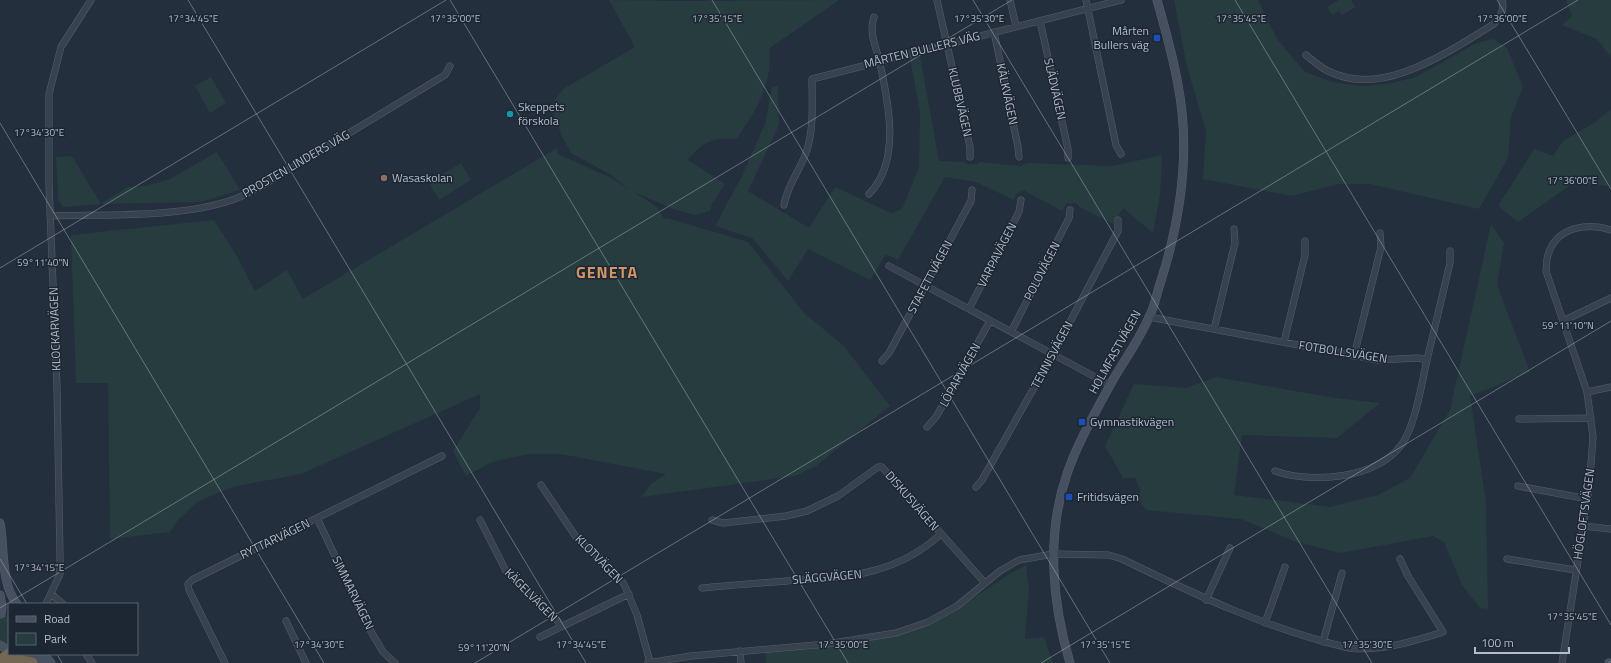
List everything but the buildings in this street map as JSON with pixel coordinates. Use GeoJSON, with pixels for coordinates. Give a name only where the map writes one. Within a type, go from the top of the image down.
{"type":"FeatureCollection","features":[{"type":"Feature","properties":{"kind":"highway"},"geometry":{"type":"LineString","coordinates":[[0,661],[8,653]]}},
{"type":"Feature","properties":{"kind":"highway"},"geometry":{"type":"LineString","coordinates":[[9,663],[19,660],[32,663]]}},
{"type":"Feature","properties":{"kind":"street","name":"KLOCKARVÄGEN"},"geometry":{"type":"LineString","coordinates":[[46,603],[60,574],[57,387],[50,216],[48,121],[51,83],[60,47],[91,0]]}},
{"type":"Feature","properties":{"kind":"street","name":"KLUBBVÄGEN"},"geometry":{"type":"LineString","coordinates":[[937,0],[970,147],[970,157]]}},
{"type":"Feature","properties":{"kind":"street"},"geometry":{"type":"LineString","coordinates":[[1010,0],[1016,26]]}},
{"type":"Feature","properties":{"kind":"street"},"geometry":{"type":"LineString","coordinates":[[1086,0],[1116,145],[1121,154]]}},
{"type":"Feature","properties":{"kind":"street","name":"MÅRTEN BULLERS VÄG"},"geometry":{"type":"LineString","coordinates":[[784,204],[785,196],[807,151],[812,130],[812,79],[1121,0]]}},
{"type":"Feature","properties":{"kind":"street","name":"HOLMFASTVÄGEN"},"geometry":{"type":"LineString","coordinates":[[1070,663],[1058,608],[1053,554],[1058,508],[1066,475],[1082,438],[1149,317],[1167,262],[1177,219],[1182,187],[1182,109],[1178,85],[1157,0]]}},
{"type":"Feature","properties":{"kind":"street"},"geometry":{"type":"LineString","coordinates":[[1306,55],[1328,71],[1356,79],[1386,77],[1406,72],[1430,62],[1494,24],[1504,8],[1503,1]]}},
{"type":"Feature","properties":{"kind":"street"},"geometry":{"type":"LineString","coordinates":[[869,194],[877,186],[888,153],[890,126],[879,61],[871,25],[874,17]]}},
{"type":"Feature","properties":{"kind":"street","name":"SLÄDVÄGEN"},"geometry":{"type":"LineString","coordinates":[[1040,21],[1068,149],[1068,158]]}},
{"type":"Feature","properties":{"kind":"street","name":"KÄLKVÄGEN"},"geometry":{"type":"LineString","coordinates":[[994,32],[1019,157]]}},
{"type":"Feature","properties":{"kind":"street","name":"PROSTEN LINDERS VÄG"},"geometry":{"type":"LineString","coordinates":[[50,216],[189,210],[233,200],[260,186],[445,75],[450,66]]}},
{"type":"Feature","properties":{"kind":"street","name":"STAFETTVÄGEN"},"geometry":{"type":"LineString","coordinates":[[882,360],[889,353],[971,200],[972,190]]}},
{"type":"Feature","properties":{"kind":"street","name":"VARPAVÄGEN"},"geometry":{"type":"LineString","coordinates":[[969,309],[1019,212],[1021,200]]}},
{"type":"Feature","properties":{"kind":"street","name":"POLOVÄGEN"},"geometry":{"type":"LineString","coordinates":[[1011,332],[1069,218],[1070,210]]}},
{"type":"Feature","properties":{"kind":"street","name":"TENNISVÄGEN"},"geometry":{"type":"LineString","coordinates":[[976,487],[982,480],[1053,354],[1118,230],[1118,220]]}},
{"type":"Feature","properties":{"kind":"street","name":"HÖGLOFTSVÄGEN"},"geometry":{"type":"LineString","coordinates":[[1562,663],[1575,570],[1588,499],[1593,437],[1587,392],[1546,271],[1548,255],[1554,242],[1570,229],[1586,226],[1601,227],[1611,230]]}},
{"type":"Feature","properties":{"kind":"street"},"geometry":{"type":"LineString","coordinates":[[1214,329],[1235,243],[1234,228]]}},
{"type":"Feature","properties":{"kind":"street"},"geometry":{"type":"LineString","coordinates":[[1354,356],[1382,247],[1380,233]]}},
{"type":"Feature","properties":{"kind":"street"},"geometry":{"type":"LineString","coordinates":[[1284,342],[1305,255],[1305,241]]}},
{"type":"Feature","properties":{"kind":"street"},"geometry":{"type":"LineString","coordinates":[[1275,472],[1286,475],[1328,477],[1357,473],[1381,463],[1395,452],[1408,434],[1450,263],[1450,251]]}},
{"type":"Feature","properties":{"kind":"street"},"geometry":{"type":"LineString","coordinates":[[889,266],[1110,385]]}},
{"type":"Feature","properties":{"kind":"street"},"geometry":{"type":"LineString","coordinates":[[1563,321],[1611,298]]}},
{"type":"Feature","properties":{"kind":"street","name":"FOTBOLLSVÄGEN"},"geometry":{"type":"LineString","coordinates":[[1149,317],[1378,360],[1418,358],[1427,360]]}},
{"type":"Feature","properties":{"kind":"street","name":"LÖPARVÄGEN"},"geometry":{"type":"LineString","coordinates":[[927,427],[936,417],[990,321]]}},
{"type":"Feature","properties":{"kind":"street"},"geometry":{"type":"LineString","coordinates":[[1587,392],[1611,387]]}},
{"type":"Feature","properties":{"kind":"street"},"geometry":{"type":"LineString","coordinates":[[1519,419],[1591,418]]}},
{"type":"Feature","properties":{"kind":"street","name":"RYTTARVÄGEN"},"geometry":{"type":"LineString","coordinates":[[225,663],[189,590],[188,584],[192,580],[442,456]]}},
{"type":"Feature","properties":{"kind":"street","name":"DISKUSVÄGEN"},"geometry":{"type":"LineString","coordinates":[[712,520],[723,523],[786,516],[807,511],[838,496],[878,467],[882,467],[985,583]]}},
{"type":"Feature","properties":{"kind":"street","name":"KLOTVÄGEN"},"geometry":{"type":"LineString","coordinates":[[541,485],[576,537],[614,572],[629,594],[637,615],[649,663]]}},
{"type":"Feature","properties":{"kind":"street"},"geometry":{"type":"LineString","coordinates":[[1518,486],[1588,499]]}},
{"type":"Feature","properties":{"kind":"street","name":"SIMMARVÄGEN"},"geometry":{"type":"LineString","coordinates":[[317,518],[369,628],[383,652],[395,663]]}},
{"type":"Feature","properties":{"kind":"street","name":"KÄGELVÄGEN"},"geometry":{"type":"LineString","coordinates":[[480,520],[506,571],[551,612],[561,626]]}},
{"type":"Feature","properties":{"kind":"street"},"geometry":{"type":"LineString","coordinates":[[0,523],[8,582],[12,596],[16,603]]}},
{"type":"Feature","properties":{"kind":"street"},"geometry":{"type":"LineString","coordinates":[[1583,526],[1611,529]]}},
{"type":"Feature","properties":{"kind":"street","name":"SLÄGGVÄGEN"},"geometry":{"type":"LineString","coordinates":[[702,588],[834,578],[868,573],[908,558],[926,547],[941,534]]}},
{"type":"Feature","properties":{"kind":"street"},"geometry":{"type":"LineString","coordinates":[[1206,600],[1230,548]]}},
{"type":"Feature","properties":{"kind":"street"},"geometry":{"type":"LineString","coordinates":[[649,663],[690,656],[827,644],[896,633],[928,622],[957,606],[1000,571],[1018,560],[1053,554],[1109,555],[1122,559],[1206,600],[1265,623],[1323,642],[1349,648],[1373,648],[1443,632],[1408,576],[1400,558]]}},
{"type":"Feature","properties":{"kind":"street"},"geometry":{"type":"LineString","coordinates":[[1507,559],[1575,570]]}},
{"type":"Feature","properties":{"kind":"street"},"geometry":{"type":"LineString","coordinates":[[1265,623],[1285,567]]}},
{"type":"Feature","properties":{"kind":"street"},"geometry":{"type":"LineString","coordinates":[[1323,642],[1342,573]]}},
{"type":"Feature","properties":{"kind":"street","name":"KLOCKARVÄGEN"},"geometry":{"type":"LineString","coordinates":[[43,603],[51,594]]}},
{"type":"Feature","properties":{"kind":"street"},"geometry":{"type":"LineString","coordinates":[[51,594],[62,603]]}},
{"type":"Feature","properties":{"kind":"street","name":"KÄGELVÄGEN"},"geometry":{"type":"LineString","coordinates":[[540,637],[629,594]]}},
{"type":"Feature","properties":{"kind":"street"},"geometry":{"type":"LineString","coordinates":[[0,596],[2,607],[0,614]]}},
{"type":"Feature","properties":{"kind":"street"},"geometry":{"type":"LineString","coordinates":[[286,621],[306,663]]}},
{"type":"Feature","properties":{"kind":"street"},"geometry":{"type":"LineString","coordinates":[[0,645],[8,651]]}},
{"type":"Feature","properties":{"kind":"street"},"geometry":{"type":"LineString","coordinates":[[740,651],[741,663]]}},
{"type":"Feature","properties":{"kind":"street"},"geometry":{"type":"LineString","coordinates":[[31,655],[42,663]]}},
{"type":"Feature","properties":{"kind":"street"},"geometry":{"type":"LineString","coordinates":[[45,655],[51,663]]}},
{"type":"Feature","properties":{"kind":"green space"},"geometry":{"type":"Polygon","coordinates":[[[609,0],[839,0],[770,48],[769,71],[761,98],[736,139],[720,139],[709,142],[688,160],[725,184],[712,204],[710,211],[695,215],[676,210],[634,192],[657,207],[664,219],[667,218],[748,242],[805,314],[843,345],[890,406],[816,466],[795,476],[641,497],[651,484],[666,474],[561,454],[528,454],[492,462],[466,476],[453,451],[480,408],[480,394],[301,474],[232,487],[197,502],[177,521],[170,532],[110,539],[108,383],[76,383],[71,235],[214,220],[238,258],[255,291],[287,270],[303,299],[557,148],[558,154],[611,178],[630,190],[611,175],[571,153],[550,107],[563,89],[635,47],[609,0]]]}},
{"type":"Feature","properties":{"kind":"green space"},"geometry":{"type":"Polygon","coordinates":[[[1174,0],[1258,0],[1277,39],[1305,72],[1333,82],[1360,86],[1387,84],[1416,77],[1477,43],[1493,39],[1507,48],[1523,87],[1511,117],[1508,158],[1479,209],[1370,184],[1338,184],[1292,196],[1203,179],[1206,131],[1187,67],[1174,0]]]}},
{"type":"Feature","properties":{"kind":"green space"},"geometry":{"type":"Polygon","coordinates":[[[1339,0],[1351,0],[1356,7],[1342,15],[1339,11],[1332,15],[1327,7],[1339,0]]]}},
{"type":"Feature","properties":{"kind":"green space"},"geometry":{"type":"Polygon","coordinates":[[[1566,0],[1611,0],[1611,57],[1597,39],[1562,25],[1572,16],[1566,0]]]}},
{"type":"Feature","properties":{"kind":"green space"},"geometry":{"type":"Polygon","coordinates":[[[920,56],[939,161],[964,162],[967,164],[977,164],[979,162],[1021,166],[1027,163],[1113,166],[1162,155],[1160,195],[1153,233],[1123,208],[1113,224],[1080,207],[1076,203],[1067,203],[1062,211],[1023,190],[1016,194],[1014,200],[976,182],[945,177],[898,260],[886,254],[870,280],[808,249],[788,281],[752,238],[715,226],[742,176],[765,124],[772,87],[778,86],[779,125],[748,191],[809,228],[835,187],[891,213],[902,209],[919,167],[920,112],[910,58],[920,56]]]}},
{"type":"Feature","properties":{"kind":"green space"},"geometry":{"type":"Polygon","coordinates":[[[211,77],[226,103],[210,113],[195,86],[211,77]]]}},
{"type":"Feature","properties":{"kind":"green space"},"geometry":{"type":"Polygon","coordinates":[[[1611,109],[1611,186],[1572,184],[1518,222],[1498,206],[1534,149],[1553,156],[1563,141],[1594,123],[1611,109]]]}},
{"type":"Feature","properties":{"kind":"green space"},"geometry":{"type":"Polygon","coordinates":[[[217,152],[240,190],[201,202],[102,203],[128,187],[146,186],[170,179],[217,152]]]}},
{"type":"Feature","properties":{"kind":"green space"},"geometry":{"type":"Polygon","coordinates":[[[72,156],[101,204],[63,207],[58,200],[56,157],[72,156]]]}},
{"type":"Feature","properties":{"kind":"green space"},"geometry":{"type":"Polygon","coordinates":[[[461,163],[471,180],[439,200],[429,183],[461,163]]]}},
{"type":"Feature","properties":{"kind":"green space"},"geometry":{"type":"Polygon","coordinates":[[[1491,224],[1504,243],[1497,285],[1530,372],[1470,396],[1486,502],[1488,609],[1480,608],[1462,585],[1444,542],[1433,536],[1340,553],[1297,542],[1241,519],[1146,510],[1137,498],[1141,492],[1135,478],[1123,478],[1105,446],[1134,384],[1186,388],[1216,377],[1335,398],[1380,403],[1337,438],[1242,435],[1234,495],[1330,507],[1378,495],[1410,478],[1450,410],[1491,224]]]}},
{"type":"Feature","properties":{"kind":"green space"},"geometry":{"type":"Polygon","coordinates":[[[1026,565],[1029,589],[1025,639],[1044,637],[1053,663],[766,663],[765,650],[856,643],[879,639],[922,626],[954,610],[1026,565]]]}},
{"type":"Feature","properties":{"kind":"green space"},"geometry":{"type":"Polygon","coordinates":[[[8,614],[8,646],[0,639],[0,620],[8,614]]]}},
{"type":"Feature","properties":{"kind":"place","name":"Mårten Bullers väg"},"geometry":{"type":"Point","coordinates":[1157,38]}},
{"type":"Feature","properties":{"kind":"place","name":"Skeppets förskola"},"geometry":{"type":"Point","coordinates":[510,114]}},
{"type":"Feature","properties":{"kind":"place","name":"Wasaskolan"},"geometry":{"type":"Point","coordinates":[384,178]}},
{"type":"Feature","properties":{"kind":"place","name":"Gymnastikvägen"},"geometry":{"type":"Point","coordinates":[1082,422]}},
{"type":"Feature","properties":{"kind":"place","name":"Fritidsvägen"},"geometry":{"type":"Point","coordinates":[1069,497]}},
{"type":"Feature","properties":{"kind":"district","name":"GENETA"},"geometry":{"type":"Point","coordinates":[607,272]}}]}
